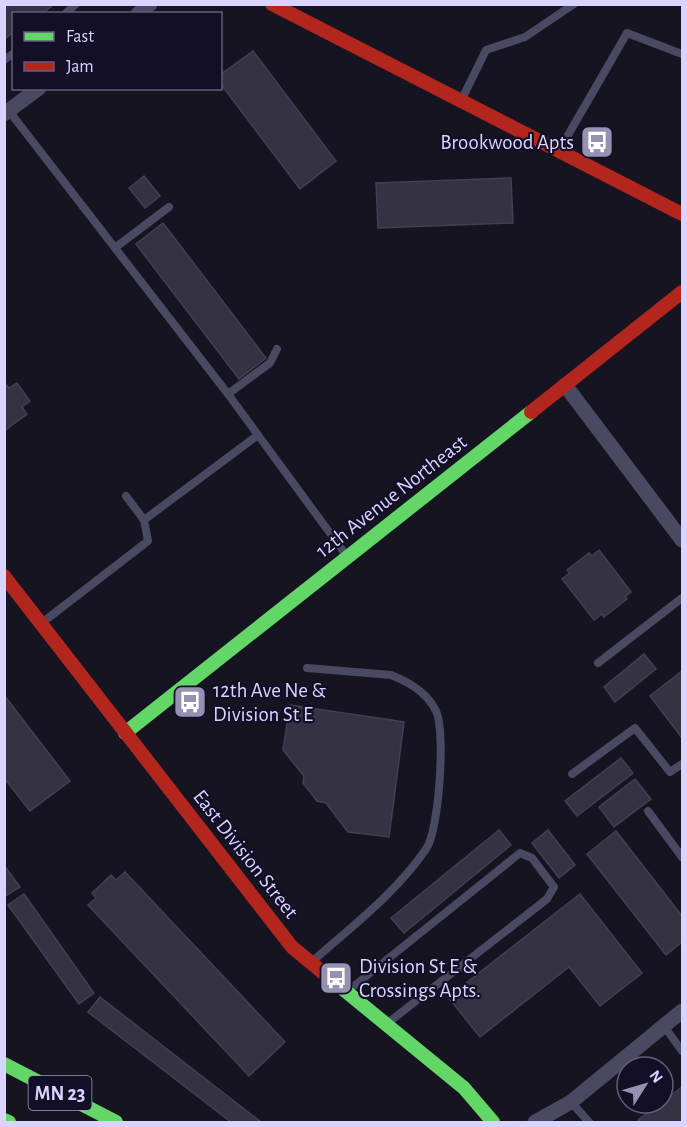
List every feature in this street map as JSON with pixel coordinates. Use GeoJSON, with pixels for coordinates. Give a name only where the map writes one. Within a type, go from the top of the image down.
{"type":"FeatureCollection","features":[{"type":"Feature","properties":{"kind":"main road"},"geometry":{"type":"LineString","coordinates":[[272,4],[682,214]]}},
{"type":"Feature","properties":{"kind":"main road","name":"12th Avenue Northeast"},"geometry":{"type":"LineString","coordinates":[[125,734],[682,292]]}},
{"type":"Feature","properties":{"kind":"main road","name":"East Division Street"},"geometry":{"type":"LineString","coordinates":[[4,576],[292,946],[464,1088],[493,1122]]}},
{"type":"Feature","properties":{"kind":"main road","name":"MN 23"},"geometry":{"type":"LineString","coordinates":[[4,1064],[116,1122]]}},
{"type":"Feature","properties":{"kind":"main road","name":"MN 23"},"geometry":{"type":"LineString","coordinates":[[4,1120],[9,1122]]}},
{"type":"Feature","properties":{"kind":"street"},"geometry":{"type":"LineString","coordinates":[[7,113],[36,90]]}},
{"type":"Feature","properties":{"kind":"street"},"geometry":{"type":"LineString","coordinates":[[565,385],[682,540]]}},
{"type":"Feature","properties":{"kind":"street"},"geometry":{"type":"LineString","coordinates":[[535,1122],[571,1102],[682,1011]]}},
{"type":"Feature","properties":{"kind":"lane"},"geometry":{"type":"LineString","coordinates":[[461,102],[486,50],[525,37],[574,4]]}},
{"type":"Feature","properties":{"kind":"lane"},"geometry":{"type":"LineString","coordinates":[[558,152],[627,33],[682,54]]}},
{"type":"Feature","properties":{"kind":"lane"},"geometry":{"type":"LineString","coordinates":[[7,113],[116,247],[348,557]]}},
{"type":"Feature","properties":{"kind":"lane"},"geometry":{"type":"LineString","coordinates":[[116,247],[169,207]]}},
{"type":"Feature","properties":{"kind":"lane"},"geometry":{"type":"LineString","coordinates":[[228,394],[270,363],[277,349]]}},
{"type":"Feature","properties":{"kind":"lane"},"geometry":{"type":"LineString","coordinates":[[144,520],[258,435]]}},
{"type":"Feature","properties":{"kind":"lane"},"geometry":{"type":"LineString","coordinates":[[41,624],[148,541],[144,520],[126,496]]}},
{"type":"Feature","properties":{"kind":"lane"},"geometry":{"type":"LineString","coordinates":[[597,663],[682,598]]}},
{"type":"Feature","properties":{"kind":"lane"},"geometry":{"type":"LineString","coordinates":[[307,668],[391,675],[402,680],[423,692],[436,711],[443,733],[435,828],[428,847],[395,888],[312,962]]}},
{"type":"Feature","properties":{"kind":"lane"},"geometry":{"type":"LineString","coordinates":[[572,774],[635,728],[670,772],[682,764]]}},
{"type":"Feature","properties":{"kind":"lane"},"geometry":{"type":"LineString","coordinates":[[648,811],[682,857]]}},
{"type":"Feature","properties":{"kind":"lane"},"geometry":{"type":"LineString","coordinates":[[348,991],[520,853],[532,858],[554,887],[547,899],[387,1024]]}},
{"type":"Feature","properties":{"kind":"lane"},"geometry":{"type":"LineString","coordinates":[[664,1026],[682,1051]]}},
{"type":"Feature","properties":{"kind":"lane"},"geometry":{"type":"LineString","coordinates":[[571,1102],[589,1122]]}},
{"type":"Feature","properties":{"kind":"building"},"geometry":{"type":"Polygon","coordinates":[[[4,4],[53,4],[44,12],[12,12],[12,33],[4,39],[4,4]]]}},
{"type":"Feature","properties":{"kind":"building"},"geometry":{"type":"Polygon","coordinates":[[[253,51],[336,161],[300,189],[222,86],[222,74],[253,51]]]}},
{"type":"Feature","properties":{"kind":"building"},"geometry":{"type":"Polygon","coordinates":[[[144,176],[160,196],[145,208],[129,188],[144,176]]]}},
{"type":"Feature","properties":{"kind":"building"},"geometry":{"type":"Polygon","coordinates":[[[511,178],[513,223],[378,228],[376,183],[511,178]]]}},
{"type":"Feature","properties":{"kind":"building"},"geometry":{"type":"Polygon","coordinates":[[[163,223],[266,358],[239,379],[136,244],[163,223]]]}},
{"type":"Feature","properties":{"kind":"building"},"geometry":{"type":"Polygon","coordinates":[[[4,382],[9,388],[17,383],[30,401],[22,407],[27,414],[4,431],[4,382]]]}},
{"type":"Feature","properties":{"kind":"building"},"geometry":{"type":"Polygon","coordinates":[[[599,550],[631,592],[625,597],[627,599],[604,617],[602,614],[594,620],[562,579],[570,573],[567,570],[589,553],[592,556],[599,550]]]}},
{"type":"Feature","properties":{"kind":"building"},"geometry":{"type":"Polygon","coordinates":[[[644,654],[656,669],[615,702],[604,687],[644,654]]]}},
{"type":"Feature","properties":{"kind":"building"},"geometry":{"type":"Polygon","coordinates":[[[682,671],[682,738],[650,696],[682,671]]]}},
{"type":"Feature","properties":{"kind":"building"},"geometry":{"type":"Polygon","coordinates":[[[4,695],[70,781],[30,811],[4,778],[4,695]]]}},
{"type":"Feature","properties":{"kind":"building"},"geometry":{"type":"Polygon","coordinates":[[[290,705],[404,722],[389,837],[348,832],[326,803],[317,801],[303,783],[304,776],[283,750],[290,705]]]}},
{"type":"Feature","properties":{"kind":"building"},"geometry":{"type":"Polygon","coordinates":[[[621,758],[633,773],[577,816],[565,801],[621,758]]]}},
{"type":"Feature","properties":{"kind":"building"},"geometry":{"type":"Polygon","coordinates":[[[635,779],[651,799],[614,827],[599,807],[635,779]]]}},
{"type":"Feature","properties":{"kind":"building"},"geometry":{"type":"Polygon","coordinates":[[[499,830],[511,845],[404,933],[391,918],[499,830]]]}},
{"type":"Feature","properties":{"kind":"building"},"geometry":{"type":"Polygon","coordinates":[[[548,830],[575,865],[559,878],[532,843],[548,830]]]}},
{"type":"Feature","properties":{"kind":"building"},"geometry":{"type":"Polygon","coordinates":[[[616,831],[682,916],[682,942],[666,955],[587,854],[616,831]]]}},
{"type":"Feature","properties":{"kind":"building"},"geometry":{"type":"Polygon","coordinates":[[[4,865],[20,887],[4,897],[4,865]]]}},
{"type":"Feature","properties":{"kind":"building"},"geometry":{"type":"Polygon","coordinates":[[[125,872],[285,1042],[249,1076],[88,905],[96,898],[92,893],[111,875],[116,880],[125,872]]]}},
{"type":"Feature","properties":{"kind":"building"},"geometry":{"type":"Polygon","coordinates":[[[24,894],[94,993],[79,1004],[8,905],[24,894]]]}},
{"type":"Feature","properties":{"kind":"building"},"geometry":{"type":"Polygon","coordinates":[[[580,894],[642,973],[600,1006],[569,967],[480,1037],[448,997],[580,894]]]}},
{"type":"Feature","properties":{"kind":"building"},"geometry":{"type":"Polygon","coordinates":[[[100,997],[261,1122],[231,1122],[88,1012],[100,997]]]}},
{"type":"Feature","properties":{"kind":"building"},"geometry":{"type":"Polygon","coordinates":[[[682,1087],[682,1122],[640,1122],[638,1120],[645,1115],[675,1115],[675,1092],[682,1087]]]}},
{"type":"Feature","properties":{"kind":"traffic: fast"},"geometry":{"type":"LineString","coordinates":[[125,733],[531,412]]}},
{"type":"Feature","properties":{"kind":"traffic: fast"},"geometry":{"type":"LineString","coordinates":[[332,980],[464,1088],[493,1122]]}},
{"type":"Feature","properties":{"kind":"traffic: fast"},"geometry":{"type":"LineString","coordinates":[[4,1064],[116,1122]]}},
{"type":"Feature","properties":{"kind":"traffic: fast"},"geometry":{"type":"LineString","coordinates":[[4,1120],[9,1122]]}},
{"type":"Feature","properties":{"kind":"traffic: jam"},"geometry":{"type":"LineString","coordinates":[[272,4],[682,214]]}},
{"type":"Feature","properties":{"kind":"traffic: jam"},"geometry":{"type":"LineString","coordinates":[[531,412],[682,292]]}},
{"type":"Feature","properties":{"kind":"traffic: jam"},"geometry":{"type":"LineString","coordinates":[[4,576],[292,947],[332,980]]}},
{"type":"Feature","properties":{"kind":"place","name":"Brookwood Apts"},"geometry":{"type":"Point","coordinates":[597,142]}},
{"type":"Feature","properties":{"kind":"place","name":"12th Ave Ne & Division St E"},"geometry":{"type":"Point","coordinates":[190,702]}},
{"type":"Feature","properties":{"kind":"place","name":"Division St E & Crossings Apts."},"geometry":{"type":"Point","coordinates":[336,978]}}]}
